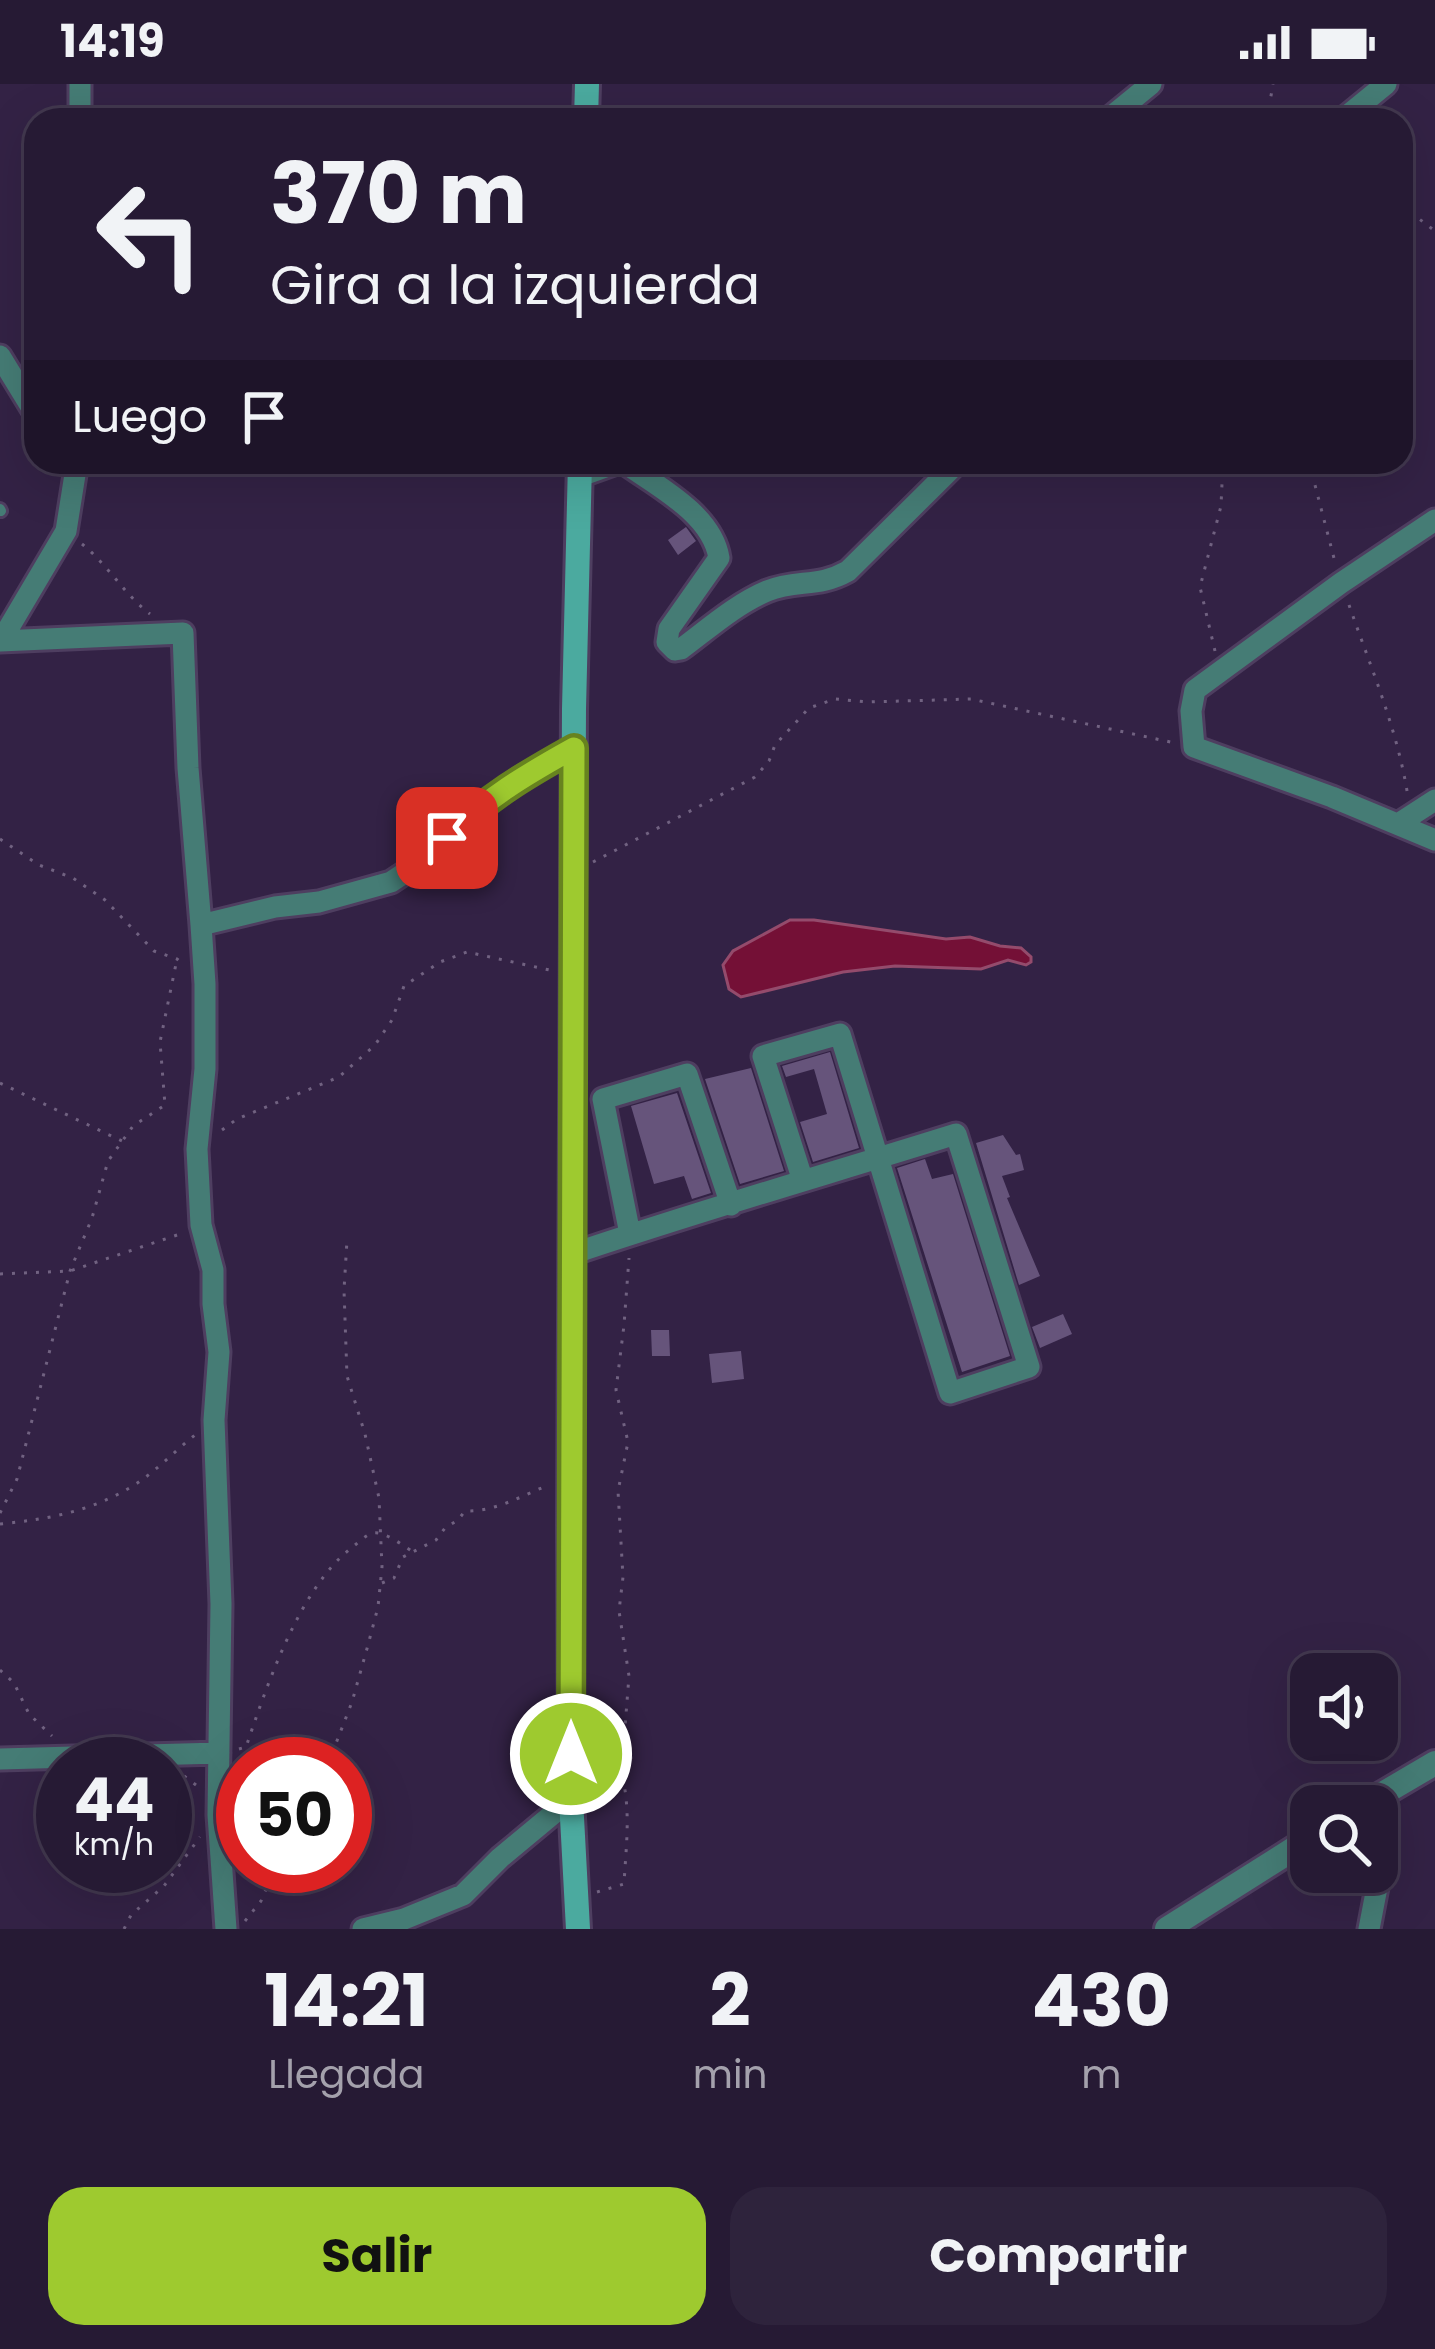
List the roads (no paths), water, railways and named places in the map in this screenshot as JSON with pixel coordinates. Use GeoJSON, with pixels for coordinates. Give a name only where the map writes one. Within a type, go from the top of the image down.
{"type":"FeatureCollection","features":[{"type":"Feature","properties":{"kind":"main road"},"geometry":{"type":"LineString","coordinates":[[578,1929],[571,1799],[571,1476],[580,474]]}},
{"type":"Feature","properties":{"kind":"street"},"geometry":{"type":"LineString","coordinates":[[1122,108],[1151,84]]}},
{"type":"Feature","properties":{"kind":"street"},"geometry":{"type":"LineString","coordinates":[[1357,108],[1386,84]]}},
{"type":"Feature","properties":{"kind":"street"},"geometry":{"type":"LineString","coordinates":[[0,356],[24,396]]}},
{"type":"Feature","properties":{"kind":"street"},"geometry":{"type":"LineString","coordinates":[[1,641],[66,531],[75,474]]}},
{"type":"Feature","properties":{"kind":"street"},"geometry":{"type":"LineString","coordinates":[[638,474],[678,502],[717,543],[719,558],[668,629],[668,642],[675,650],[768,591],[829,582],[848,571],[946,474]]}},
{"type":"Feature","properties":{"kind":"street"},"geometry":{"type":"LineString","coordinates":[[1435,520],[1220,670],[1195,690],[1191,711],[1194,747],[1404,820],[1435,840]]}},
{"type":"Feature","properties":{"kind":"street"},"geometry":{"type":"LineString","coordinates":[[1,641],[183,633],[205,984],[205,1070],[197,1149],[219,1352],[214,1420],[227,1737]]}},
{"type":"Feature","properties":{"kind":"street"},"geometry":{"type":"LineString","coordinates":[[201,926],[391,882],[428,858],[466,817],[520,778],[574,748]]}},
{"type":"Feature","properties":{"kind":"street"},"geometry":{"type":"LineString","coordinates":[[1404,820],[1435,800]]}},
{"type":"Feature","properties":{"kind":"street"},"geometry":{"type":"LineString","coordinates":[[572,1254],[630,1234],[731,1205],[803,1181],[878,1158],[956,1134],[1029,1367],[950,1393],[878,1158],[840,1034],[763,1056],[803,1181]]}},
{"type":"Feature","properties":{"kind":"street"},"geometry":{"type":"LineString","coordinates":[[630,1234],[603,1099],[687,1074],[731,1205]]}},
{"type":"Feature","properties":{"kind":"street"},"geometry":{"type":"LineString","coordinates":[[0,1759],[216,1758]]}},
{"type":"Feature","properties":{"kind":"street"},"geometry":{"type":"LineString","coordinates":[[1398,1785],[1435,1763]]}},
{"type":"Feature","properties":{"kind":"street"},"geometry":{"type":"LineString","coordinates":[[363,1929],[404,1919],[463,1895],[571,1799]]}},
{"type":"Feature","properties":{"kind":"street"},"geometry":{"type":"LineString","coordinates":[[1167,1929],[1290,1851]]}},
{"type":"Feature","properties":{"kind":"street"},"geometry":{"type":"LineString","coordinates":[[224,1893],[226,1929]]}},
{"type":"Feature","properties":{"kind":"street"},"geometry":{"type":"LineString","coordinates":[[1369,1929],[1376,1893]]}}]}
